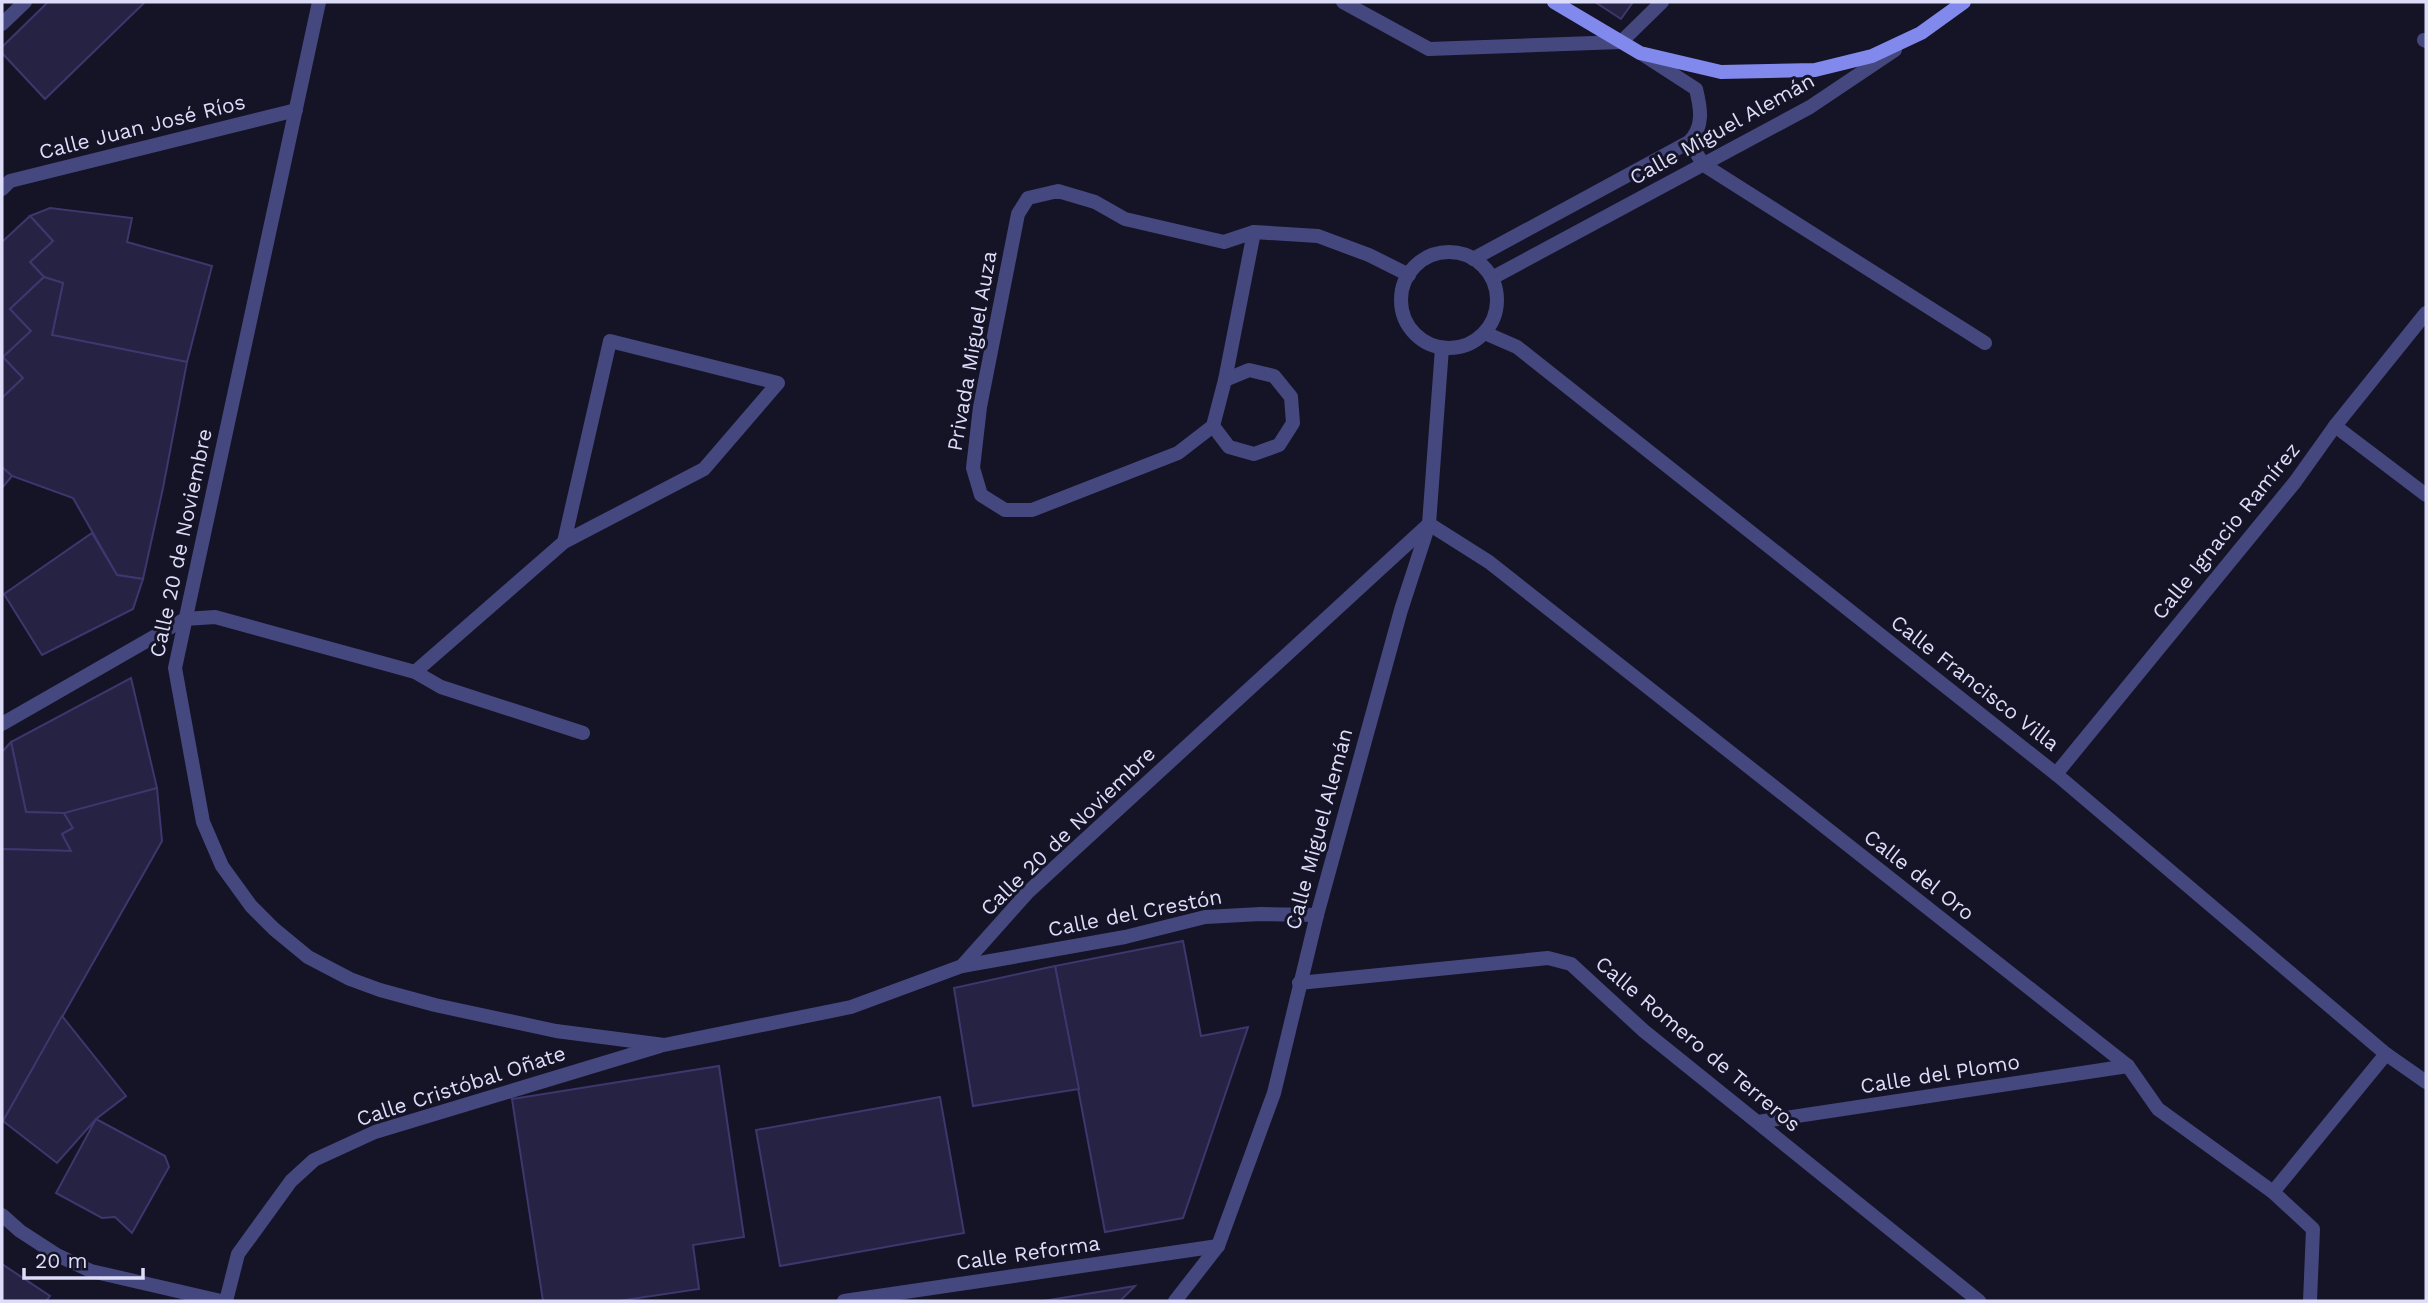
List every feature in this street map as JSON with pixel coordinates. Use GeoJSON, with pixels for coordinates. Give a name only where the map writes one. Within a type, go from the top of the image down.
{"type":"FeatureCollection","features":[{"type":"Feature","properties":{"kind":"street"},"geometry":{"type":"LineString","coordinates":[[2,24],[25,2]]}},
{"type":"Feature","properties":{"kind":"street","name":"Calle 20 de Noviembre"},"geometry":{"type":"LineString","coordinates":[[319,2],[175,668],[203,822],[222,866],[251,906],[274,929],[308,957],[350,979],[435,1005],[556,1031],[664,1045],[851,1007],[962,966],[1028,892],[1429,524]]}},
{"type":"Feature","properties":{"kind":"street"},"geometry":{"type":"LineString","coordinates":[[1343,2],[1429,49],[1621,41],[1662,2]]}},
{"type":"Feature","properties":{"kind":"street"},"geometry":{"type":"LineString","coordinates":[[1555,2],[1696,89],[1702,111],[1693,138],[1704,165],[1985,343]]}},
{"type":"Feature","properties":{"kind":"street","name":"Calle Miguel Alemán"},"geometry":{"type":"LineString","coordinates":[[1492,278],[1810,107],[1964,2]]}},
{"type":"Feature","properties":{"kind":"street"},"geometry":{"type":"LineString","coordinates":[[1640,53],[1721,72],[1815,70],[1872,55],[1921,33]]}},
{"type":"Feature","properties":{"kind":"street","name":"Calle Juan José Ríos"},"geometry":{"type":"LineString","coordinates":[[2,189],[10,181],[296,110]]}},
{"type":"Feature","properties":{"kind":"street","name":"Calle Miguel Alemán"},"geometry":{"type":"LineString","coordinates":[[1473,259],[1693,138]]}},
{"type":"Feature","properties":{"kind":"street","name":"Privada Miguel Auza"},"geometry":{"type":"LineString","coordinates":[[1213,426],[1178,453],[1032,510],[1005,510],[982,495],[973,468],[980,407],[1018,214],[1028,198],[1058,191],[1095,202],[1125,219],[1224,242],[1254,232],[1268,231],[1318,236],[1369,255],[1409,275]]}},
{"type":"Feature","properties":{"kind":"street"},"geometry":{"type":"LineString","coordinates":[[1225,380],[1250,370],[1275,376],[1291,397],[1293,423],[1279,445],[1254,454],[1229,447],[1213,426],[1225,380],[1254,232]]}},
{"type":"Feature","properties":{"kind":"street"},"geometry":{"type":"LineString","coordinates":[[1448,252],[1473,259],[1479,262],[1492,278],[1496,288],[1494,319],[1485,333],[1473,343],[1458,348],[1427,344],[1414,334],[1406,321],[1402,305],[1403,289],[1409,275],[1419,262],[1433,255],[1448,252]]}},
{"type":"Feature","properties":{"kind":"street","name":"Calle Ignacio Ramírez"},"geometry":{"type":"LineString","coordinates":[[2056,774],[2295,482],[2335,426],[2426,313]]}},
{"type":"Feature","properties":{"kind":"street","name":"Calle Francisco Villa"},"geometry":{"type":"LineString","coordinates":[[1485,333],[1517,347],[2056,774],[2386,1054],[2426,1082]]}},
{"type":"Feature","properties":{"kind":"street"},"geometry":{"type":"LineString","coordinates":[[415,672],[564,542],[704,469],[778,383],[610,341],[564,542]]}},
{"type":"Feature","properties":{"kind":"street","name":"Calle Miguel Alemán"},"geometry":{"type":"LineString","coordinates":[[1175,1301],[1218,1247],[1274,1093],[1317,915],[1401,610],[1429,524],[1442,348]]}},
{"type":"Feature","properties":{"kind":"street"},"geometry":{"type":"LineString","coordinates":[[2335,426],[2426,495]]}},
{"type":"Feature","properties":{"kind":"street","name":"Calle del Oro"},"geometry":{"type":"LineString","coordinates":[[1429,524],[1489,562],[2128,1066],[2158,1109],[2273,1192],[2314,1229],[2310,1301]]}},
{"type":"Feature","properties":{"kind":"street"},"geometry":{"type":"LineString","coordinates":[[2,724],[185,619],[215,617],[415,672],[441,687],[583,733]]}},
{"type":"Feature","properties":{"kind":"street","name":"Calle del Crestón"},"geometry":{"type":"LineString","coordinates":[[962,966],[1125,937],[1205,917],[1317,915]]}},
{"type":"Feature","properties":{"kind":"street","name":"Calle Romero de Terreros"},"geometry":{"type":"LineString","coordinates":[[1299,983],[1548,958],[1571,964],[1644,1031],[1979,1301]]}},
{"type":"Feature","properties":{"kind":"street","name":"Calle Cristóbal Oñate"},"geometry":{"type":"LineString","coordinates":[[226,1301],[238,1254],[291,1181],[314,1160],[376,1132],[664,1045]]}},
{"type":"Feature","properties":{"kind":"street"},"geometry":{"type":"LineString","coordinates":[[2273,1192],[2386,1054]]}},
{"type":"Feature","properties":{"kind":"street","name":"Calle del Plomo"},"geometry":{"type":"LineString","coordinates":[[1758,1122],[2128,1066]]}},
{"type":"Feature","properties":{"kind":"street"},"geometry":{"type":"LineString","coordinates":[[2,1215],[20,1231],[57,1255],[91,1271],[220,1301]]}},
{"type":"Feature","properties":{"kind":"street","name":"Calle Reforma"},"geometry":{"type":"LineString","coordinates":[[844,1301],[1218,1247]]}},
{"type":"Feature","properties":{"kind":"building"},"geometry":{"type":"Polygon","coordinates":[[[48,2],[145,2],[45,99],[2,53],[2,47],[48,2]]]}},
{"type":"Feature","properties":{"kind":"building"},"geometry":{"type":"Polygon","coordinates":[[[1595,2],[1633,2],[1621,19],[1595,2]]]}},
{"type":"Feature","properties":{"kind":"building"},"geometry":{"type":"Polygon","coordinates":[[[50,208],[132,218],[127,242],[212,266],[187,362],[52,335],[63,283],[44,277],[30,262],[53,241],[30,216],[50,208]]]}},
{"type":"Feature","properties":{"kind":"building"},"geometry":{"type":"Polygon","coordinates":[[[30,216],[53,241],[30,262],[44,277],[10,309],[31,331],[3,357],[23,378],[2,398],[2,242],[30,216]]]}},
{"type":"Feature","properties":{"kind":"building"},"geometry":{"type":"Polygon","coordinates":[[[44,277],[63,283],[52,335],[187,362],[143,579],[117,575],[73,498],[12,476],[2,467],[2,398],[23,378],[3,357],[31,331],[10,309],[44,277]]]}},
{"type":"Feature","properties":{"kind":"building"},"geometry":{"type":"Polygon","coordinates":[[[2,467],[12,476],[2,488],[2,467]]]}},
{"type":"Feature","properties":{"kind":"building"},"geometry":{"type":"Polygon","coordinates":[[[92,533],[117,575],[143,579],[133,609],[42,655],[4,594],[92,533]]]}},
{"type":"Feature","properties":{"kind":"building"},"geometry":{"type":"Polygon","coordinates":[[[131,678],[157,788],[82,814],[26,812],[11,742],[131,678]]]}},
{"type":"Feature","properties":{"kind":"building"},"geometry":{"type":"Polygon","coordinates":[[[11,742],[26,812],[64,813],[73,828],[62,834],[71,851],[2,849],[2,752],[11,742]]]}},
{"type":"Feature","properties":{"kind":"building"},"geometry":{"type":"Polygon","coordinates":[[[157,788],[162,841],[2,1123],[2,849],[71,851],[62,834],[73,828],[64,813],[157,788]]]}},
{"type":"Feature","properties":{"kind":"building"},"geometry":{"type":"Polygon","coordinates":[[[1183,941],[1201,1036],[1248,1027],[1183,1218],[1105,1232],[1055,966],[1183,941]]]}},
{"type":"Feature","properties":{"kind":"building"},"geometry":{"type":"Polygon","coordinates":[[[1055,966],[1079,1089],[973,1106],[954,988],[1055,966]]]}},
{"type":"Feature","properties":{"kind":"building"},"geometry":{"type":"Polygon","coordinates":[[[62,1016],[126,1096],[96,1119],[57,1163],[3,1121],[62,1016]]]}},
{"type":"Feature","properties":{"kind":"building"},"geometry":{"type":"Polygon","coordinates":[[[719,1066],[744,1237],[693,1245],[699,1289],[618,1301],[543,1301],[512,1099],[719,1066]]]}},
{"type":"Feature","properties":{"kind":"building"},"geometry":{"type":"Polygon","coordinates":[[[940,1097],[964,1233],[780,1266],[756,1130],[940,1097]]]}},
{"type":"Feature","properties":{"kind":"building"},"geometry":{"type":"Polygon","coordinates":[[[96,1119],[165,1156],[169,1167],[132,1233],[115,1217],[102,1218],[56,1193],[96,1119]]]}},
{"type":"Feature","properties":{"kind":"building"},"geometry":{"type":"Polygon","coordinates":[[[2,1264],[50,1296],[46,1301],[2,1301],[2,1264]]]}},
{"type":"Feature","properties":{"kind":"building"},"geometry":{"type":"Polygon","coordinates":[[[1135,1286],[1120,1301],[1043,1301],[1135,1286]]]}}]}
